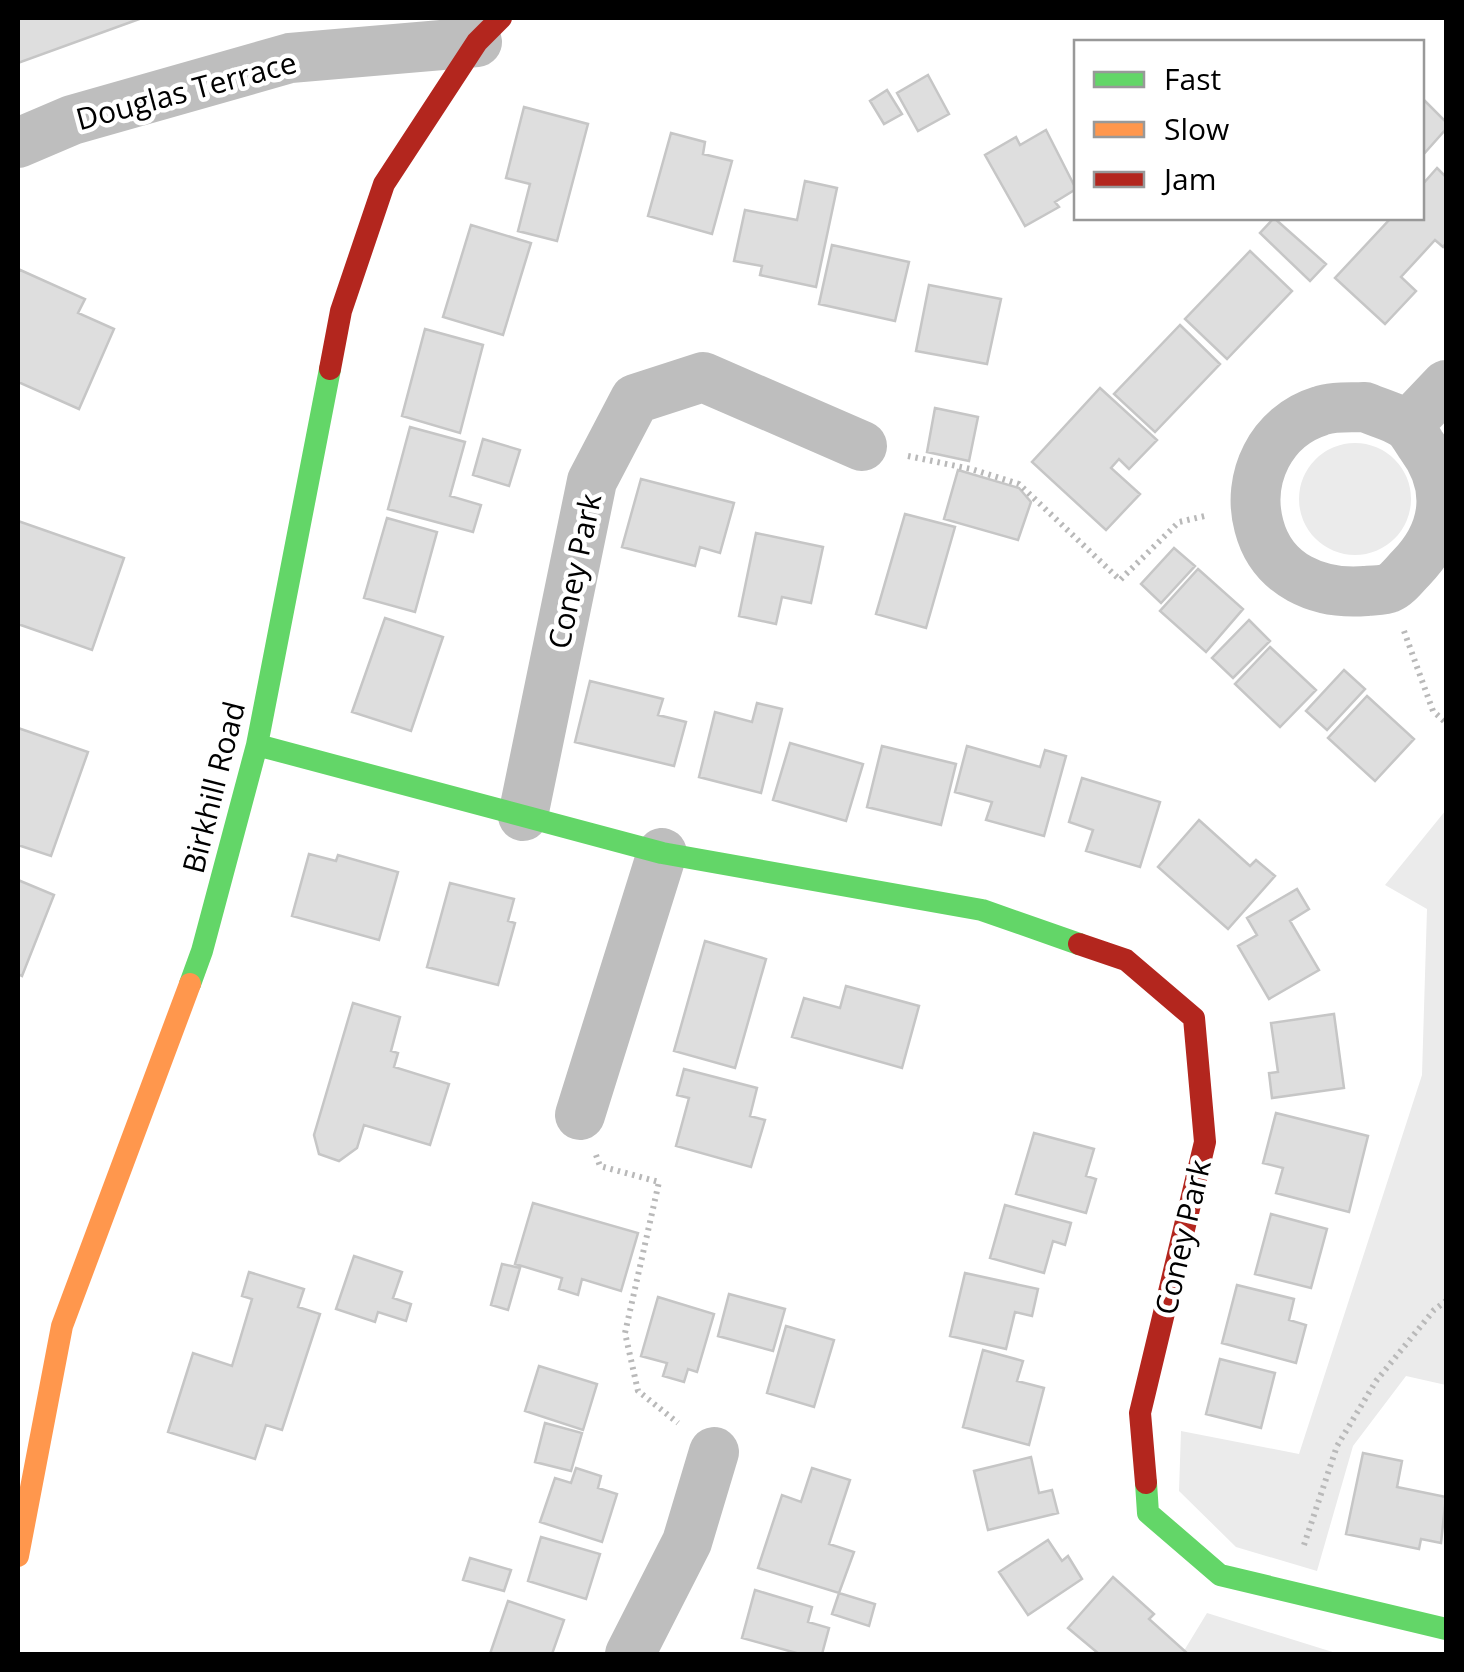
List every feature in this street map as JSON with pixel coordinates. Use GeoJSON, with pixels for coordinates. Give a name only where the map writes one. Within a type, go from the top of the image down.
{"type":"FeatureCollection","features":[{"type":"Feature","properties":{"kind":"street","name":"Douglas Terrace"},"geometry":{"type":"LineString","coordinates":[[18,142],[72,120],[290,58],[488,30]]}},
{"type":"Feature","properties":{"kind":"street","name":"Birkhill Road"},"geometry":{"type":"LineString","coordinates":[[18,1556],[62,1326],[202,950],[257,745],[340,312],[384,184],[488,30]]}},
{"type":"Feature","properties":{"kind":"street","name":"Coney Park"},"geometry":{"type":"LineString","coordinates":[[522,816],[592,482],[636,399],[703,377],[862,446]]}},
{"type":"Feature","properties":{"kind":"street"},"geometry":{"type":"LineString","coordinates":[[1407,426],[1446,385]]}},
{"type":"Feature","properties":{"kind":"street"},"geometry":{"type":"LineString","coordinates":[[1365,407],[1407,426],[1435,464],[1442,496],[1440,517],[1426,552],[1390,588],[1338,594],[1298,579],[1275,560],[1260,531],[1254,505],[1256,478],[1269,448],[1292,424],[1322,410],[1365,407]]}},
{"type":"Feature","properties":{"kind":"street","name":"Coney Park"},"geometry":{"type":"LineString","coordinates":[[257,745],[662,853],[982,910],[1126,960],[1194,1018],[1205,1142],[1140,1413],[1148,1513],[1220,1576],[1446,1629]]}},
{"type":"Feature","properties":{"kind":"street"},"geometry":{"type":"LineString","coordinates":[[580,1115],[662,853]]}},
{"type":"Feature","properties":{"kind":"street"},"geometry":{"type":"LineString","coordinates":[[630,1654],[687,1542],[714,1452]]}},
{"type":"Feature","properties":{"kind":"path"},"geometry":{"type":"LineString","coordinates":[[862,446],[971,468],[1019,484],[1120,580],[1179,522],[1254,505]]}},
{"type":"Feature","properties":{"kind":"path"},"geometry":{"type":"LineString","coordinates":[[1390,588],[1432,712],[1446,724]]}},
{"type":"Feature","properties":{"kind":"path"},"geometry":{"type":"LineString","coordinates":[[580,1115],[600,1166],[659,1182],[625,1333],[638,1391],[714,1452]]}},
{"type":"Feature","properties":{"kind":"path"},"geometry":{"type":"LineString","coordinates":[[1288,1593],[1337,1446],[1376,1381],[1434,1310],[1446,1301]]}},
{"type":"Feature","properties":{"kind":"shaded area"},"geometry":{"type":"Polygon","coordinates":[[[1355,443],[1376,447],[1394,460],[1407,478],[1411,499],[1407,520],[1394,538],[1376,551],[1355,555],[1334,551],[1316,538],[1303,520],[1299,499],[1303,478],[1316,460],[1334,447],[1355,443]]]}},
{"type":"Feature","properties":{"kind":"shaded area"},"geometry":{"type":"Polygon","coordinates":[[[1446,810],[1446,1385],[1406,1376],[1353,1446],[1317,1571],[1236,1547],[1179,1491],[1181,1431],[1299,1454],[1422,1075],[1427,909],[1385,885],[1446,810]]]}},
{"type":"Feature","properties":{"kind":"shaded area"},"geometry":{"type":"Polygon","coordinates":[[[1207,1613],[1339,1654],[1182,1654],[1207,1613]]]}},
{"type":"Feature","properties":{"kind":"building"},"geometry":{"type":"Polygon","coordinates":[[[18,18],[142,18],[18,63],[18,18]]]}},
{"type":"Feature","properties":{"kind":"building"},"geometry":{"type":"Polygon","coordinates":[[[928,75],[949,114],[918,131],[897,93],[928,75]]]}},
{"type":"Feature","properties":{"kind":"building"},"geometry":{"type":"Polygon","coordinates":[[[887,90],[902,114],[884,124],[870,101],[887,90]]]}},
{"type":"Feature","properties":{"kind":"building"},"geometry":{"type":"Polygon","coordinates":[[[1424,100],[1446,122],[1446,129],[1424,154],[1424,100]]]}},
{"type":"Feature","properties":{"kind":"building"},"geometry":{"type":"Polygon","coordinates":[[[524,107],[588,124],[557,241],[518,231],[530,184],[506,178],[524,107]]]}},
{"type":"Feature","properties":{"kind":"building"},"geometry":{"type":"Polygon","coordinates":[[[1046,130],[1074,185],[1074,190],[1055,202],[1059,207],[1025,226],[985,155],[1016,137],[1020,145],[1046,130]]]}},
{"type":"Feature","properties":{"kind":"building"},"geometry":{"type":"Polygon","coordinates":[[[671,133],[705,142],[703,154],[732,161],[712,234],[648,216],[671,133]]]}},
{"type":"Feature","properties":{"kind":"building"},"geometry":{"type":"Polygon","coordinates":[[[1437,168],[1446,177],[1446,243],[1443,247],[1435,240],[1401,277],[1416,291],[1385,324],[1335,278],[1389,220],[1424,220],[1424,183],[1437,168]]]}},
{"type":"Feature","properties":{"kind":"building"},"geometry":{"type":"Polygon","coordinates":[[[805,181],[837,188],[816,287],[760,275],[762,266],[734,261],[745,210],[797,220],[805,181]]]}},
{"type":"Feature","properties":{"kind":"building"},"geometry":{"type":"Polygon","coordinates":[[[1276,220],[1326,264],[1310,281],[1260,233],[1276,220]]]}},
{"type":"Feature","properties":{"kind":"building"},"geometry":{"type":"Polygon","coordinates":[[[471,225],[531,243],[503,335],[443,317],[471,225]]]}},
{"type":"Feature","properties":{"kind":"building"},"geometry":{"type":"Polygon","coordinates":[[[832,245],[909,262],[895,321],[819,304],[832,245]]]}},
{"type":"Feature","properties":{"kind":"building"},"geometry":{"type":"Polygon","coordinates":[[[1250,251],[1292,291],[1227,359],[1185,319],[1250,251]]]}},
{"type":"Feature","properties":{"kind":"building"},"geometry":{"type":"Polygon","coordinates":[[[18,269],[85,299],[78,313],[114,329],[79,409],[18,382],[18,269]]]}},
{"type":"Feature","properties":{"kind":"building"},"geometry":{"type":"Polygon","coordinates":[[[929,285],[1001,299],[987,364],[916,351],[929,285]]]}},
{"type":"Feature","properties":{"kind":"building"},"geometry":{"type":"Polygon","coordinates":[[[1180,325],[1220,364],[1155,432],[1114,394],[1180,325]]]}},
{"type":"Feature","properties":{"kind":"building"},"geometry":{"type":"Polygon","coordinates":[[[425,329],[483,345],[460,433],[402,416],[425,329]]]}},
{"type":"Feature","properties":{"kind":"building"},"geometry":{"type":"Polygon","coordinates":[[[1100,388],[1157,440],[1129,469],[1119,459],[1111,468],[1140,494],[1106,530],[1032,462],[1100,388]]]}},
{"type":"Feature","properties":{"kind":"building"},"geometry":{"type":"Polygon","coordinates":[[[935,408],[978,417],[969,461],[927,452],[935,408]]]}},
{"type":"Feature","properties":{"kind":"building"},"geometry":{"type":"Polygon","coordinates":[[[410,427],[465,442],[450,496],[481,505],[473,532],[388,509],[410,427]]]}},
{"type":"Feature","properties":{"kind":"building"},"geometry":{"type":"Polygon","coordinates":[[[483,439],[520,450],[509,486],[473,475],[483,439]]]}},
{"type":"Feature","properties":{"kind":"building"},"geometry":{"type":"Polygon","coordinates":[[[958,470],[1019,488],[1031,502],[1018,540],[944,519],[958,470]]]}},
{"type":"Feature","properties":{"kind":"building"},"geometry":{"type":"Polygon","coordinates":[[[641,479],[734,503],[720,553],[700,547],[695,566],[622,547],[641,479]]]}},
{"type":"Feature","properties":{"kind":"building"},"geometry":{"type":"Polygon","coordinates":[[[905,514],[955,527],[926,628],[876,614],[905,514]]]}},
{"type":"Feature","properties":{"kind":"building"},"geometry":{"type":"Polygon","coordinates":[[[387,518],[437,532],[415,612],[364,598],[387,518]]]}},
{"type":"Feature","properties":{"kind":"building"},"geometry":{"type":"Polygon","coordinates":[[[18,521],[124,558],[92,650],[18,624],[18,521]]]}},
{"type":"Feature","properties":{"kind":"building"},"geometry":{"type":"Polygon","coordinates":[[[756,533],[823,547],[811,603],[782,597],[776,624],[739,616],[756,533]]]}},
{"type":"Feature","properties":{"kind":"building"},"geometry":{"type":"Polygon","coordinates":[[[1174,548],[1195,566],[1161,603],[1141,584],[1174,548]]]}},
{"type":"Feature","properties":{"kind":"building"},"geometry":{"type":"Polygon","coordinates":[[[1198,569],[1243,609],[1206,652],[1160,611],[1198,569]]]}},
{"type":"Feature","properties":{"kind":"building"},"geometry":{"type":"Polygon","coordinates":[[[385,618],[443,637],[411,731],[352,712],[385,618]]]}},
{"type":"Feature","properties":{"kind":"building"},"geometry":{"type":"Polygon","coordinates":[[[1249,620],[1270,641],[1233,678],[1212,658],[1249,620]]]}},
{"type":"Feature","properties":{"kind":"building"},"geometry":{"type":"Polygon","coordinates":[[[1270,647],[1316,690],[1280,727],[1235,684],[1270,647]]]}},
{"type":"Feature","properties":{"kind":"building"},"geometry":{"type":"Polygon","coordinates":[[[1344,670],[1365,689],[1327,730],[1306,711],[1344,670]]]}},
{"type":"Feature","properties":{"kind":"building"},"geometry":{"type":"Polygon","coordinates":[[[590,681],[663,699],[658,715],[686,722],[674,766],[575,742],[590,681]]]}},
{"type":"Feature","properties":{"kind":"building"},"geometry":{"type":"Polygon","coordinates":[[[1367,696],[1414,739],[1375,781],[1328,738],[1367,696]]]}},
{"type":"Feature","properties":{"kind":"building"},"geometry":{"type":"Polygon","coordinates":[[[757,703],[782,709],[761,793],[699,777],[715,712],[752,722],[757,703]]]}},
{"type":"Feature","properties":{"kind":"building"},"geometry":{"type":"Polygon","coordinates":[[[18,728],[88,752],[51,856],[18,845],[18,728]]]}},
{"type":"Feature","properties":{"kind":"building"},"geometry":{"type":"Polygon","coordinates":[[[790,743],[863,764],[846,821],[773,800],[790,743]]]}},
{"type":"Feature","properties":{"kind":"building"},"geometry":{"type":"Polygon","coordinates":[[[882,746],[956,764],[941,825],[867,807],[882,746]]]}},
{"type":"Feature","properties":{"kind":"building"},"geometry":{"type":"Polygon","coordinates":[[[967,746],[1040,767],[1045,750],[1066,756],[1044,836],[986,820],[992,802],[955,792],[967,746]]]}},
{"type":"Feature","properties":{"kind":"building"},"geometry":{"type":"Polygon","coordinates":[[[1082,778],[1160,802],[1140,867],[1086,851],[1093,830],[1069,822],[1082,778]]]}},
{"type":"Feature","properties":{"kind":"building"},"geometry":{"type":"Polygon","coordinates":[[[1199,820],[1250,866],[1256,860],[1275,876],[1228,929],[1158,867],[1199,820]]]}},
{"type":"Feature","properties":{"kind":"building"},"geometry":{"type":"Polygon","coordinates":[[[309,854],[336,861],[338,855],[398,872],[379,940],[292,916],[309,854]]]}},
{"type":"Feature","properties":{"kind":"building"},"geometry":{"type":"Polygon","coordinates":[[[18,880],[54,895],[22,976],[18,974],[18,880]]]}},
{"type":"Feature","properties":{"kind":"building"},"geometry":{"type":"Polygon","coordinates":[[[450,883],[514,899],[508,921],[515,923],[498,985],[427,967],[450,883]]]}},
{"type":"Feature","properties":{"kind":"building"},"geometry":{"type":"Polygon","coordinates":[[[1297,889],[1309,909],[1290,921],[1319,970],[1269,999],[1238,946],[1257,935],[1247,918],[1297,889]]]}},
{"type":"Feature","properties":{"kind":"building"},"geometry":{"type":"Polygon","coordinates":[[[705,941],[766,959],[735,1068],[674,1051],[705,941]]]}},
{"type":"Feature","properties":{"kind":"building"},"geometry":{"type":"Polygon","coordinates":[[[846,986],[919,1006],[902,1068],[792,1037],[804,998],[840,1008],[846,986]]]}},
{"type":"Feature","properties":{"kind":"building"},"geometry":{"type":"Polygon","coordinates":[[[353,1003],[400,1017],[391,1051],[398,1053],[394,1067],[449,1084],[430,1145],[364,1125],[357,1148],[339,1161],[319,1154],[314,1135],[353,1003]]]}},
{"type":"Feature","properties":{"kind":"building"},"geometry":{"type":"Polygon","coordinates":[[[1334,1014],[1344,1088],[1272,1098],[1269,1073],[1278,1072],[1271,1023],[1334,1014]]]}},
{"type":"Feature","properties":{"kind":"building"},"geometry":{"type":"Polygon","coordinates":[[[684,1069],[757,1088],[750,1116],[765,1120],[751,1167],[676,1146],[689,1098],[677,1095],[684,1069]]]}},
{"type":"Feature","properties":{"kind":"building"},"geometry":{"type":"Polygon","coordinates":[[[1276,1113],[1368,1136],[1349,1212],[1276,1193],[1283,1168],[1263,1163],[1276,1113]]]}},
{"type":"Feature","properties":{"kind":"building"},"geometry":{"type":"Polygon","coordinates":[[[1034,1133],[1094,1149],[1086,1176],[1096,1179],[1086,1213],[1016,1194],[1034,1133]]]}},
{"type":"Feature","properties":{"kind":"building"},"geometry":{"type":"Polygon","coordinates":[[[533,1203],[638,1233],[621,1291],[582,1279],[578,1295],[559,1289],[562,1278],[515,1264],[533,1203]]]}},
{"type":"Feature","properties":{"kind":"building"},"geometry":{"type":"Polygon","coordinates":[[[1005,1205],[1071,1223],[1065,1245],[1053,1241],[1044,1273],[990,1258],[1005,1205]]]}},
{"type":"Feature","properties":{"kind":"building"},"geometry":{"type":"Polygon","coordinates":[[[1271,1214],[1327,1229],[1311,1288],[1255,1274],[1271,1214]]]}},
{"type":"Feature","properties":{"kind":"building"},"geometry":{"type":"Polygon","coordinates":[[[354,1256],[402,1272],[393,1298],[411,1304],[406,1321],[378,1312],[375,1322],[336,1309],[354,1256]]]}},
{"type":"Feature","properties":{"kind":"building"},"geometry":{"type":"Polygon","coordinates":[[[502,1264],[520,1268],[508,1310],[491,1305],[502,1264]]]}},
{"type":"Feature","properties":{"kind":"building"},"geometry":{"type":"Polygon","coordinates":[[[249,1272],[304,1289],[298,1307],[320,1314],[282,1430],[266,1425],[255,1459],[168,1432],[193,1353],[232,1366],[252,1299],[242,1296],[249,1272]]]}},
{"type":"Feature","properties":{"kind":"building"},"geometry":{"type":"Polygon","coordinates":[[[965,1273],[1038,1289],[1032,1316],[1015,1312],[1006,1349],[950,1336],[965,1273]]]}},
{"type":"Feature","properties":{"kind":"building"},"geometry":{"type":"Polygon","coordinates":[[[1237,1285],[1294,1299],[1289,1320],[1306,1325],[1296,1363],[1222,1343],[1237,1285]]]}},
{"type":"Feature","properties":{"kind":"building"},"geometry":{"type":"Polygon","coordinates":[[[729,1294],[785,1309],[773,1351],[718,1336],[729,1294]]]}},
{"type":"Feature","properties":{"kind":"building"},"geometry":{"type":"Polygon","coordinates":[[[658,1297],[714,1314],[697,1372],[688,1369],[684,1382],[663,1376],[667,1363],[641,1356],[658,1297]]]}},
{"type":"Feature","properties":{"kind":"building"},"geometry":{"type":"Polygon","coordinates":[[[786,1326],[834,1340],[814,1407],[767,1393],[786,1326]]]}},
{"type":"Feature","properties":{"kind":"building"},"geometry":{"type":"Polygon","coordinates":[[[983,1350],[1023,1361],[1017,1381],[1044,1388],[1029,1445],[963,1427],[983,1350]]]}},
{"type":"Feature","properties":{"kind":"building"},"geometry":{"type":"Polygon","coordinates":[[[1220,1359],[1275,1373],[1261,1428],[1206,1414],[1220,1359]]]}},
{"type":"Feature","properties":{"kind":"building"},"geometry":{"type":"Polygon","coordinates":[[[539,1366],[597,1384],[583,1430],[525,1411],[539,1366]]]}},
{"type":"Feature","properties":{"kind":"building"},"geometry":{"type":"Polygon","coordinates":[[[545,1423],[582,1433],[571,1471],[535,1462],[545,1423]]]}},
{"type":"Feature","properties":{"kind":"building"},"geometry":{"type":"Polygon","coordinates":[[[1363,1453],[1402,1461],[1397,1487],[1446,1497],[1441,1543],[1421,1539],[1419,1549],[1346,1534],[1363,1453]]]}},
{"type":"Feature","properties":{"kind":"building"},"geometry":{"type":"Polygon","coordinates":[[[1031,1457],[1039,1493],[1052,1490],[1058,1513],[988,1530],[974,1471],[1031,1457]]]}},
{"type":"Feature","properties":{"kind":"building"},"geometry":{"type":"Polygon","coordinates":[[[576,1468],[601,1476],[598,1488],[617,1494],[602,1542],[540,1522],[555,1478],[571,1483],[576,1468]]]}},
{"type":"Feature","properties":{"kind":"building"},"geometry":{"type":"Polygon","coordinates":[[[812,1468],[850,1480],[829,1544],[854,1552],[839,1593],[758,1568],[782,1495],[801,1502],[812,1468]]]}},
{"type":"Feature","properties":{"kind":"building"},"geometry":{"type":"Polygon","coordinates":[[[541,1537],[600,1554],[586,1599],[528,1581],[541,1537]]]}},
{"type":"Feature","properties":{"kind":"building"},"geometry":{"type":"Polygon","coordinates":[[[1048,1540],[1062,1561],[1068,1556],[1082,1579],[1028,1615],[999,1572],[1048,1540]]]}},
{"type":"Feature","properties":{"kind":"building"},"geometry":{"type":"Polygon","coordinates":[[[470,1558],[511,1570],[504,1591],[463,1580],[470,1558]]]}},
{"type":"Feature","properties":{"kind":"building"},"geometry":{"type":"Polygon","coordinates":[[[1113,1577],[1154,1614],[1149,1619],[1188,1654],[1099,1654],[1068,1628],[1113,1577]]]}},
{"type":"Feature","properties":{"kind":"building"},"geometry":{"type":"Polygon","coordinates":[[[755,1590],[812,1607],[808,1622],[829,1628],[822,1654],[800,1654],[742,1638],[755,1590]]]}},
{"type":"Feature","properties":{"kind":"building"},"geometry":{"type":"Polygon","coordinates":[[[839,1593],[875,1604],[869,1626],[832,1614],[839,1593]]]}},
{"type":"Feature","properties":{"kind":"building"},"geometry":{"type":"Polygon","coordinates":[[[508,1601],[564,1620],[552,1654],[490,1654],[508,1601]]]}},
{"type":"Feature","properties":{"kind":"traffic: fast"},"geometry":{"type":"LineString","coordinates":[[190,984],[257,745],[330,369]]}},
{"type":"Feature","properties":{"kind":"traffic: fast"},"geometry":{"type":"LineString","coordinates":[[257,745],[662,853],[982,910],[1079,944]]}},
{"type":"Feature","properties":{"kind":"traffic: fast"},"geometry":{"type":"LineString","coordinates":[[1146,1483],[1148,1513],[1220,1575],[1446,1629]]}},
{"type":"Feature","properties":{"kind":"traffic: slow"},"geometry":{"type":"LineString","coordinates":[[18,1556],[62,1326],[190,984]]}},
{"type":"Feature","properties":{"kind":"traffic: jam"},"geometry":{"type":"LineString","coordinates":[[330,369],[341,311],[384,184],[477,42],[501,18]]}},
{"type":"Feature","properties":{"kind":"traffic: jam"},"geometry":{"type":"LineString","coordinates":[[1079,944],[1126,960],[1194,1018],[1205,1142],[1140,1413],[1146,1483]]}}]}
